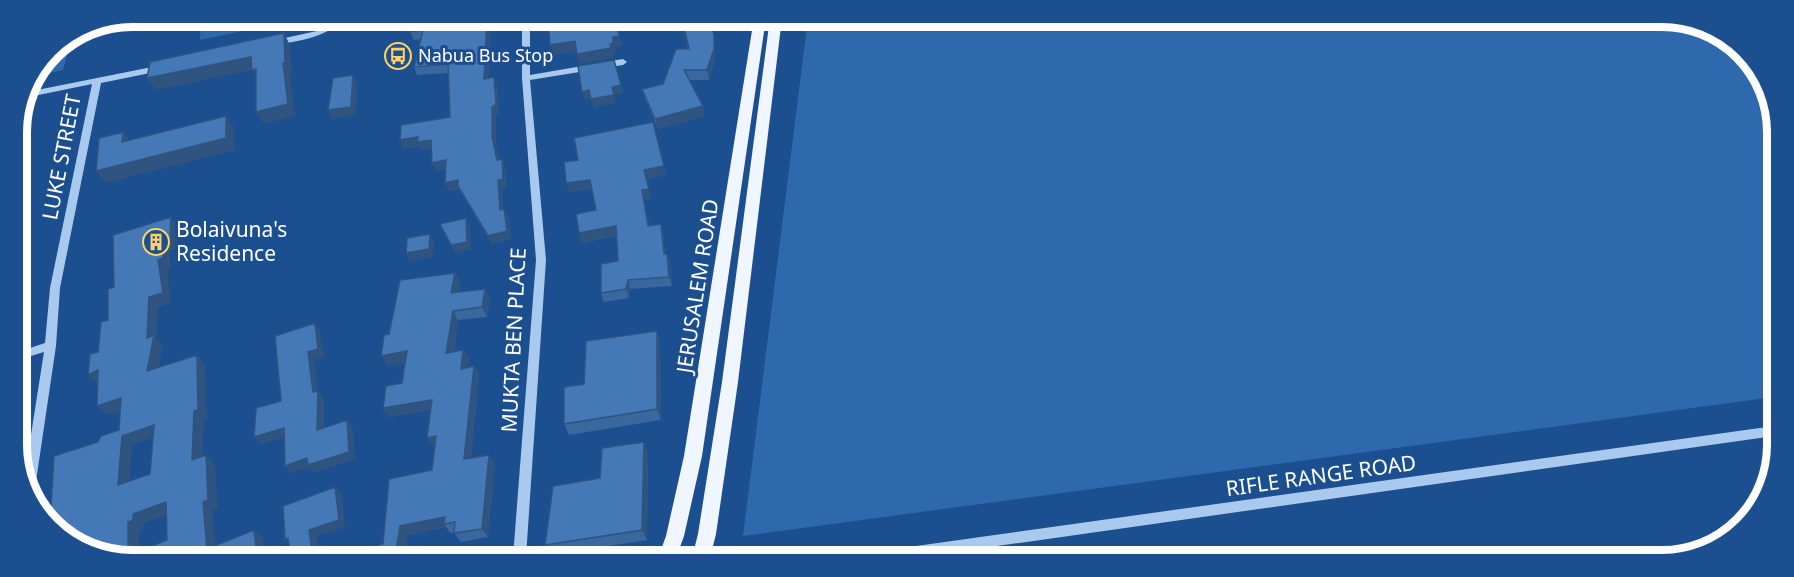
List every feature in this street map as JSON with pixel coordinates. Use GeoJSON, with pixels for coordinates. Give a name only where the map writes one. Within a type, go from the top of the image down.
{"type":"FeatureCollection","features":[{"type":"Feature","properties":{"kind":"main road","name":"JERUSALEM ROAD"},"geometry":{"type":"LineString","coordinates":[[670,550],[693,456],[759,27]]}},
{"type":"Feature","properties":{"kind":"main road","name":"JERUSALEM ROAD"},"geometry":{"type":"LineString","coordinates":[[703,550],[730,381],[775,27]]}},
{"type":"Feature","properties":{"kind":"street"},"geometry":{"type":"LineString","coordinates":[[260,46],[322,32],[333,27]]}},
{"type":"Feature","properties":{"kind":"street","name":"MUKTA BEN PLACE"},"geometry":{"type":"LineString","coordinates":[[520,550],[541,260],[526,78],[526,27]]}},
{"type":"Feature","properties":{"kind":"street"},"geometry":{"type":"LineString","coordinates":[[526,78],[623,62]]}},
{"type":"Feature","properties":{"kind":"street"},"geometry":{"type":"LineString","coordinates":[[35,93],[167,67]]}},
{"type":"Feature","properties":{"kind":"street","name":"LUKE STREET"},"geometry":{"type":"LineString","coordinates":[[31,473],[50,346],[55,288],[97,82]]}},
{"type":"Feature","properties":{"kind":"street"},"geometry":{"type":"LineString","coordinates":[[27,353],[50,346]]}},
{"type":"Feature","properties":{"kind":"street","name":"RIFLE RANGE ROAD"},"geometry":{"type":"LineString","coordinates":[[930,550],[1767,432]]}},
{"type":"Feature","properties":{"kind":"shaded area"},"geometry":{"type":"Polygon","coordinates":[[[201,27],[260,27],[200,40],[201,27]]]}},
{"type":"Feature","properties":{"kind":"shaded area"},"geometry":{"type":"Polygon","coordinates":[[[807,27],[1184,27],[1186,31],[1214,27],[1662,27],[1689,31],[1715,41],[1736,58],[1756,85],[1765,111],[1767,132],[1767,398],[743,536],[807,27]]]}},
{"type":"Feature","properties":{"kind":"shaded area"},"geometry":{"type":"Polygon","coordinates":[[[69,48],[63,70],[45,74],[69,48]]]}},
{"type":"Feature","properties":{"kind":"building"},"geometry":{"type":"Polygon","coordinates":[[[411,27],[487,27],[484,79],[494,77],[496,104],[492,107],[492,136],[497,160],[502,159],[503,179],[498,180],[500,210],[504,209],[507,231],[488,236],[458,186],[458,180],[445,183],[446,160],[432,163],[431,140],[417,142],[418,137],[400,140],[401,125],[450,117],[448,64],[414,67],[423,30],[410,32],[411,27]]]}},
{"type":"Feature","properties":{"kind":"building"},"geometry":{"type":"Polygon","coordinates":[[[618,27],[619,36],[613,37],[611,48],[577,54],[575,41],[550,45],[549,29],[618,27]]]}},
{"type":"Feature","properties":{"kind":"building"},"geometry":{"type":"Polygon","coordinates":[[[684,27],[712,27],[714,49],[707,70],[684,70],[703,106],[655,119],[642,89],[663,84],[676,49],[689,49],[684,27]]]}},
{"type":"Feature","properties":{"kind":"building"},"geometry":{"type":"Polygon","coordinates":[[[284,33],[285,63],[283,63],[288,104],[256,112],[256,69],[252,70],[251,57],[147,78],[150,62],[284,33]]]}},
{"type":"Feature","properties":{"kind":"building"},"geometry":{"type":"Polygon","coordinates":[[[614,60],[621,85],[612,87],[614,95],[591,99],[589,90],[582,92],[578,66],[614,60]]]}},
{"type":"Feature","properties":{"kind":"building"},"geometry":{"type":"Polygon","coordinates":[[[353,75],[351,107],[328,110],[333,78],[353,75]]]}},
{"type":"Feature","properties":{"kind":"building"},"geometry":{"type":"Polygon","coordinates":[[[226,116],[226,138],[96,171],[99,138],[123,132],[122,142],[226,116]]]}},
{"type":"Feature","properties":{"kind":"building"},"geometry":{"type":"Polygon","coordinates":[[[653,122],[664,166],[644,170],[649,189],[642,190],[648,226],[661,224],[669,277],[628,280],[626,289],[601,293],[601,264],[618,261],[616,226],[579,233],[576,214],[596,210],[590,180],[566,183],[564,162],[578,160],[574,138],[653,122]]]}},
{"type":"Feature","properties":{"kind":"building"},"geometry":{"type":"Polygon","coordinates":[[[171,217],[170,238],[162,241],[163,258],[158,260],[163,293],[149,297],[147,338],[154,335],[147,371],[197,355],[198,410],[194,411],[192,460],[206,455],[208,500],[203,502],[207,549],[254,530],[256,550],[143,550],[167,540],[166,502],[133,514],[133,520],[128,522],[128,550],[105,546],[79,536],[48,508],[51,507],[54,456],[98,442],[101,436],[119,430],[121,398],[97,406],[98,370],[88,375],[90,354],[98,352],[101,322],[108,320],[108,289],[114,287],[113,235],[171,217]],[[154,425],[122,436],[118,485],[150,474],[154,425]]]}},
{"type":"Feature","properties":{"kind":"building"},"geometry":{"type":"Polygon","coordinates":[[[466,218],[467,242],[451,245],[440,224],[466,218]]]}},
{"type":"Feature","properties":{"kind":"building"},"geometry":{"type":"Polygon","coordinates":[[[430,234],[429,249],[406,253],[407,238],[430,234]]]}},
{"type":"Feature","properties":{"kind":"building"},"geometry":{"type":"Polygon","coordinates":[[[455,273],[451,293],[485,289],[482,307],[453,311],[446,353],[463,350],[461,369],[474,366],[464,459],[489,455],[482,529],[454,533],[455,522],[444,524],[445,517],[400,526],[396,550],[379,550],[380,544],[383,544],[389,479],[432,470],[436,436],[427,438],[432,400],[383,408],[386,386],[402,383],[407,351],[381,356],[384,335],[389,334],[400,280],[455,273]]]}},
{"type":"Feature","properties":{"kind":"building"},"geometry":{"type":"Polygon","coordinates":[[[315,323],[318,349],[308,352],[313,392],[318,391],[317,430],[347,420],[349,452],[308,465],[307,458],[285,466],[284,428],[254,437],[256,408],[281,401],[275,336],[315,323]]]}},
{"type":"Feature","properties":{"kind":"building"},"geometry":{"type":"Polygon","coordinates":[[[657,331],[657,409],[564,424],[564,387],[584,384],[586,341],[657,331]]]}},
{"type":"Feature","properties":{"kind":"building"},"geometry":{"type":"Polygon","coordinates":[[[644,442],[642,530],[545,545],[553,486],[600,478],[602,448],[644,442]]]}},
{"type":"Feature","properties":{"kind":"building"},"geometry":{"type":"Polygon","coordinates":[[[335,487],[339,520],[309,530],[312,550],[290,550],[288,538],[285,539],[283,506],[335,487]]]}},
{"type":"Feature","properties":{"kind":"place","name":"Nabua Bus Stop"},"geometry":{"type":"Point","coordinates":[398,56]}},
{"type":"Feature","properties":{"kind":"place","name":"Bolaivuna's Residence"},"geometry":{"type":"Point","coordinates":[156,242]}}]}
